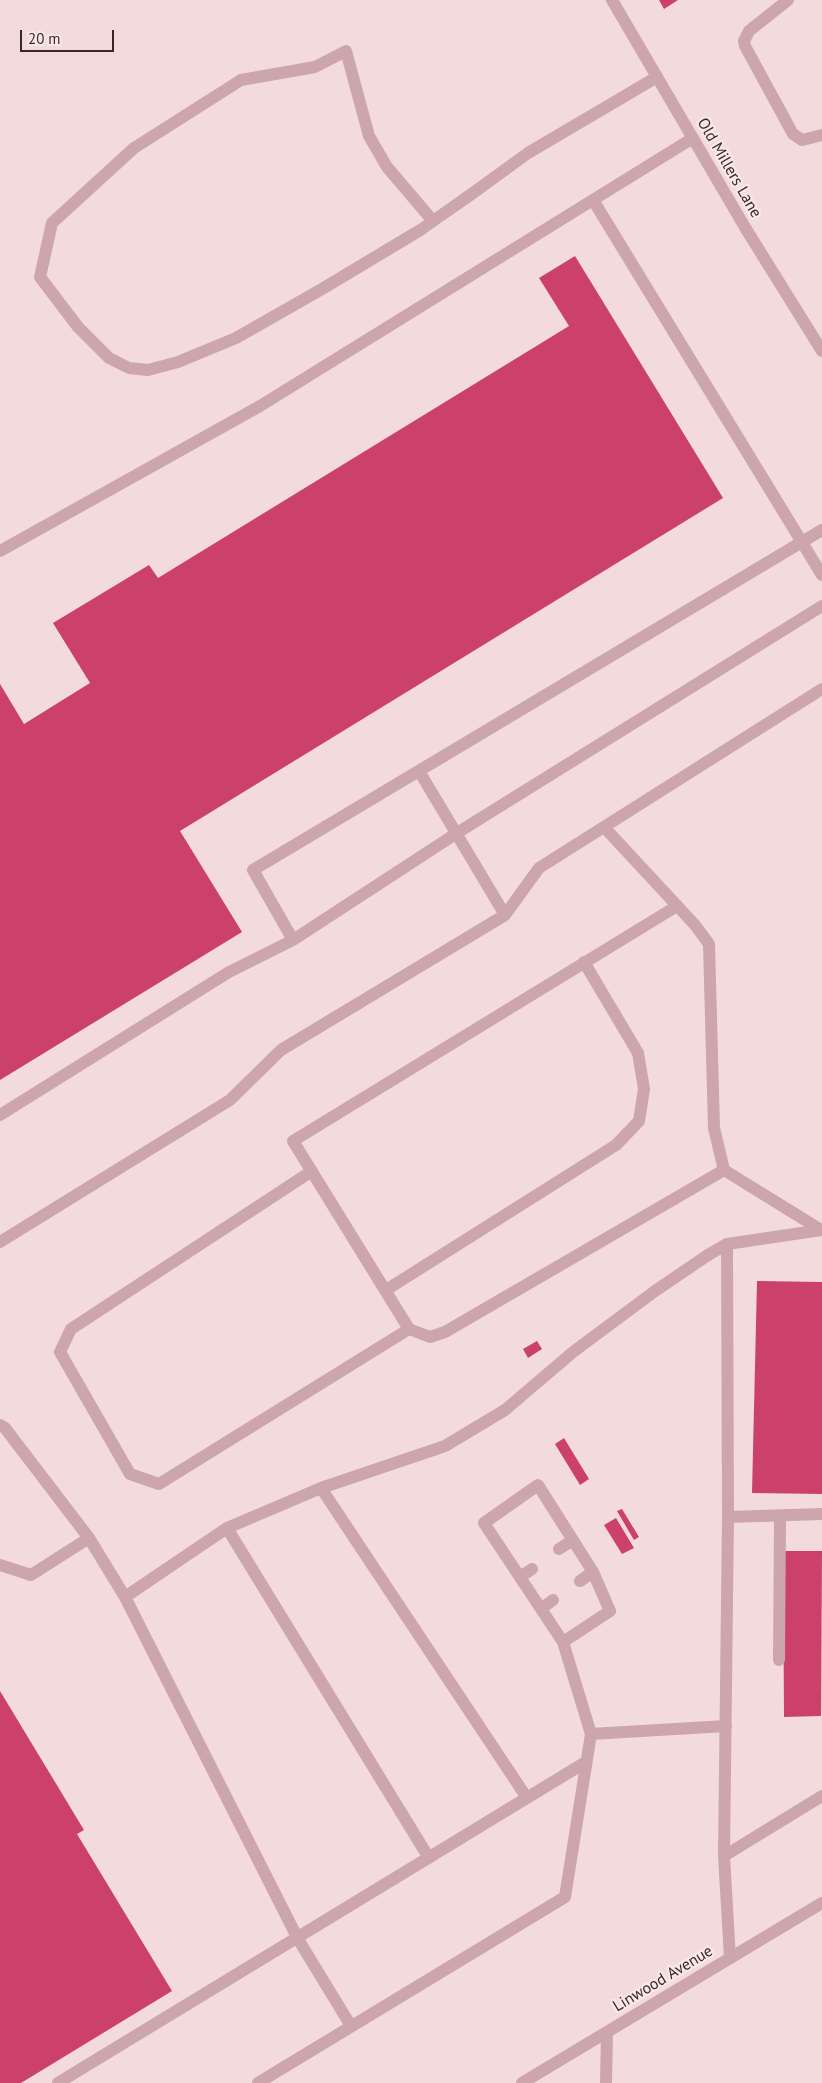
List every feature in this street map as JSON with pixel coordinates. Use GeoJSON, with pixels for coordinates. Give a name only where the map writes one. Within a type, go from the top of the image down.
{"type":"FeatureCollection","features":[{"type":"Feature","properties":{"kind":"street","name":"Old Millers Lane"},"geometry":{"type":"LineString","coordinates":[[612,0],[746,229],[822,351]]}},
{"type":"Feature","properties":{"kind":"street"},"geometry":{"type":"LineString","coordinates":[[788,0],[749,31],[744,40],[745,46],[793,134],[802,140],[822,135]]}},
{"type":"Feature","properties":{"kind":"street"},"geometry":{"type":"LineString","coordinates":[[433,221],[387,167],[369,136],[346,51],[316,67],[241,80],[134,148],[52,223],[40,277],[78,326],[109,358],[129,368],[148,370],[178,362],[236,338],[322,289],[433,221],[528,153],[657,76]]}},
{"type":"Feature","properties":{"kind":"street"},"geometry":{"type":"LineString","coordinates":[[0,550],[260,406],[693,138]]}},
{"type":"Feature","properties":{"kind":"street"},"geometry":{"type":"LineString","coordinates":[[593,200],[822,575]]}},
{"type":"Feature","properties":{"kind":"street"},"geometry":{"type":"LineString","coordinates":[[293,940],[253,870],[822,530]]}},
{"type":"Feature","properties":{"kind":"street"},"geometry":{"type":"LineString","coordinates":[[0,1115],[229,972],[293,940],[458,833],[822,606]]}},
{"type":"Feature","properties":{"kind":"street"},"geometry":{"type":"LineString","coordinates":[[0,1242],[230,1100],[281,1050],[505,915],[539,868],[822,689]]}},
{"type":"Feature","properties":{"kind":"street"},"geometry":{"type":"LineString","coordinates":[[419,771],[458,833],[505,915]]}},
{"type":"Feature","properties":{"kind":"street"},"geometry":{"type":"LineString","coordinates":[[604,827],[694,925],[708,944],[714,1128],[724,1170],[822,1230]]}},
{"type":"Feature","properties":{"kind":"street"},"geometry":{"type":"LineString","coordinates":[[677,906],[294,1141],[409,1329],[430,1337],[445,1332],[724,1170]]}},
{"type":"Feature","properties":{"kind":"street"},"geometry":{"type":"LineString","coordinates":[[386,1290],[616,1145],[639,1121],[644,1089],[638,1053],[584,962]]}},
{"type":"Feature","properties":{"kind":"street"},"geometry":{"type":"LineString","coordinates":[[312,1171],[71,1329],[60,1352],[130,1474],[159,1484],[409,1329]]}},
{"type":"Feature","properties":{"kind":"street"},"geometry":{"type":"LineString","coordinates":[[125,1597],[227,1528],[321,1488],[445,1446],[505,1410],[573,1352],[655,1291],[727,1244],[822,1230]]}},
{"type":"Feature","properties":{"kind":"street"},"geometry":{"type":"LineString","coordinates":[[727,1244],[728,1517],[724,1856],[730,1958]]}},
{"type":"Feature","properties":{"kind":"street"},"geometry":{"type":"LineString","coordinates":[[0,1425],[5,1428],[89,1538],[125,1597],[298,1939],[351,2026]]}},
{"type":"Feature","properties":{"kind":"street"},"geometry":{"type":"LineString","coordinates":[[258,2083],[564,1896],[590,1734],[563,1642],[484,1523],[538,1485],[594,1572],[610,1612],[563,1642]]}},
{"type":"Feature","properties":{"kind":"street"},"geometry":{"type":"LineString","coordinates":[[321,1488],[527,1798]]}},
{"type":"Feature","properties":{"kind":"street"},"geometry":{"type":"LineString","coordinates":[[728,1517],[822,1514]]}},
{"type":"Feature","properties":{"kind":"street"},"geometry":{"type":"LineString","coordinates":[[779,1660],[780,1516]]}},
{"type":"Feature","properties":{"kind":"street"},"geometry":{"type":"LineString","coordinates":[[227,1528],[429,1858]]}},
{"type":"Feature","properties":{"kind":"street"},"geometry":{"type":"LineString","coordinates":[[0,1565],[31,1575],[89,1538]]}},
{"type":"Feature","properties":{"kind":"street"},"geometry":{"type":"LineString","coordinates":[[559,1549],[573,1540]]}},
{"type":"Feature","properties":{"kind":"street"},"geometry":{"type":"LineString","coordinates":[[520,1577],[532,1569]]}},
{"type":"Feature","properties":{"kind":"street"},"geometry":{"type":"LineString","coordinates":[[580,1581],[594,1572]]}},
{"type":"Feature","properties":{"kind":"street"},"geometry":{"type":"LineString","coordinates":[[541,1609],[553,1600]]}},
{"type":"Feature","properties":{"kind":"street"},"geometry":{"type":"LineString","coordinates":[[590,1734],[726,1726]]}},
{"type":"Feature","properties":{"kind":"street"},"geometry":{"type":"LineString","coordinates":[[58,2083],[298,1939],[586,1762]]}},
{"type":"Feature","properties":{"kind":"street"},"geometry":{"type":"LineString","coordinates":[[724,1856],[822,1796]]}},
{"type":"Feature","properties":{"kind":"street","name":"Linwood Avenue"},"geometry":{"type":"LineString","coordinates":[[522,2083],[822,1903]]}},
{"type":"Feature","properties":{"kind":"street"},"geometry":{"type":"LineString","coordinates":[[606,2083],[607,2032]]}},
{"type":"Feature","properties":{"kind":"building"},"geometry":{"type":"Polygon","coordinates":[[[659,0],[678,0],[664,9],[659,0]]]}},
{"type":"Feature","properties":{"kind":"building"},"geometry":{"type":"Polygon","coordinates":[[[575,256],[723,498],[180,831],[242,932],[0,1080],[0,684],[24,724],[90,683],[53,623],[149,565],[158,578],[569,326],[539,278],[575,256]]]}},
{"type":"Feature","properties":{"kind":"building"},"geometry":{"type":"Polygon","coordinates":[[[757,1281],[822,1282],[822,1494],[752,1493],[757,1281]]]}},
{"type":"Feature","properties":{"kind":"building"},"geometry":{"type":"Polygon","coordinates":[[[537,1341],[542,1349],[528,1358],[523,1349],[537,1341]]]}},
{"type":"Feature","properties":{"kind":"building"},"geometry":{"type":"Polygon","coordinates":[[[564,1438],[589,1479],[580,1485],[555,1444],[564,1438]]]}},
{"type":"Feature","properties":{"kind":"building"},"geometry":{"type":"Polygon","coordinates":[[[622,1509],[639,1537],[634,1540],[617,1511],[622,1509]]]}},
{"type":"Feature","properties":{"kind":"building"},"geometry":{"type":"Polygon","coordinates":[[[616,1518],[634,1548],[622,1554],[604,1525],[616,1518]]]}},
{"type":"Feature","properties":{"kind":"building"},"geometry":{"type":"Polygon","coordinates":[[[783,1551],[822,1551],[821,1716],[784,1717],[783,1551]]]}},
{"type":"Feature","properties":{"kind":"building"},"geometry":{"type":"Polygon","coordinates":[[[0,1691],[84,1830],[77,1834],[172,1991],[21,2083],[0,2083],[0,1691]]]}}]}
